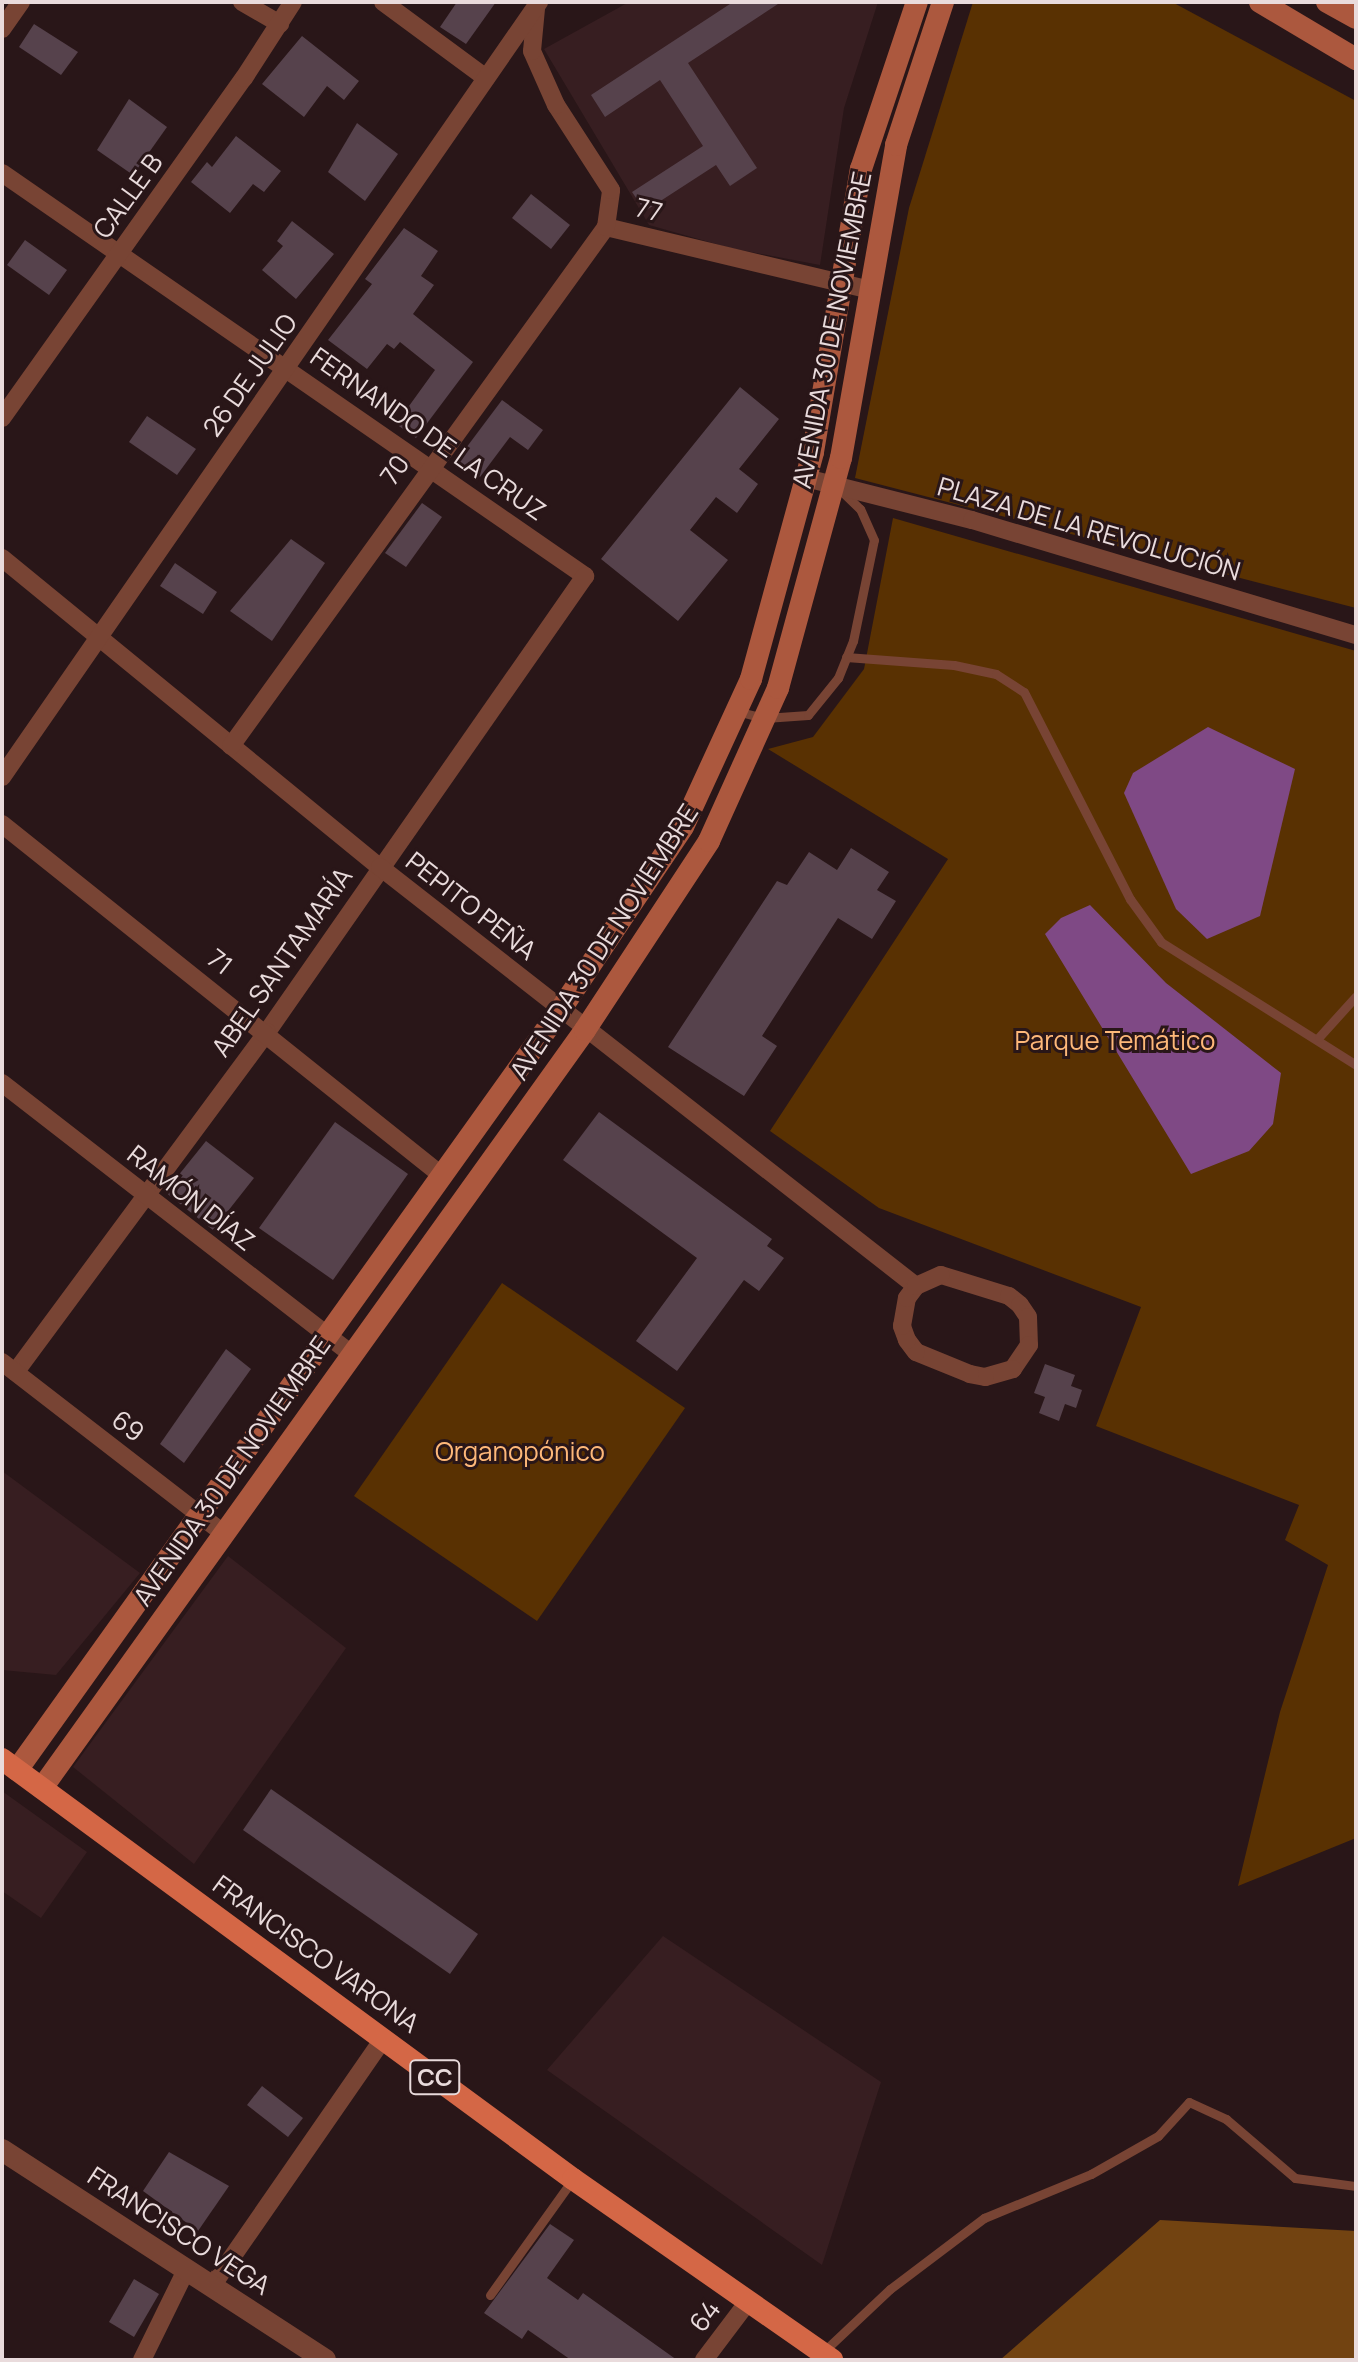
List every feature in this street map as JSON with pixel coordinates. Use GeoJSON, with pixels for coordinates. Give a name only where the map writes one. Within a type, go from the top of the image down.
{"type":"FeatureCollection","features":[{"type":"Feature","properties":{"kind":"main road","name":"AVENIDA 30 DE NOVIEMBRE"},"geometry":{"type":"LineString","coordinates":[[10,1765],[199,1512],[561,1009],[683,827],[751,679],[806,478],[861,169],[917,2]]}},
{"type":"Feature","properties":{"kind":"main road","name":"AVENIDA 30 DE NOVIEMBRE"},"geometry":{"type":"LineString","coordinates":[[42,1788],[350,1353],[585,1030],[709,841],[778,688],[834,485],[896,145],[943,2]]}},
{"type":"Feature","properties":{"kind":"main road"},"geometry":{"type":"LineString","coordinates":[[1260,2],[1356,59]]}},
{"type":"Feature","properties":{"kind":"main road"},"geometry":{"type":"LineString","coordinates":[[1327,2],[1356,18]]}},
{"type":"Feature","properties":{"kind":"main road","name":"FRANCISCO VARONA"},"geometry":{"type":"LineString","coordinates":[[10,1765],[573,2179],[827,2356]]}},
{"type":"Feature","properties":{"kind":"street"},"geometry":{"type":"LineString","coordinates":[[2,29],[21,2]]}},
{"type":"Feature","properties":{"kind":"street"},"geometry":{"type":"LineString","coordinates":[[242,2],[280,24]]}},
{"type":"Feature","properties":{"kind":"street","name":"CALLE B"},"geometry":{"type":"LineString","coordinates":[[2,418],[293,2]]}},
{"type":"Feature","properties":{"kind":"street"},"geometry":{"type":"LineString","coordinates":[[383,2],[486,78]]}},
{"type":"Feature","properties":{"kind":"street","name":"26 DE JULIO"},"geometry":{"type":"LineString","coordinates":[[2,777],[97,635],[288,367],[538,4]]}},
{"type":"Feature","properties":{"kind":"street","name":"77"},"geometry":{"type":"LineString","coordinates":[[538,4],[532,51],[556,105],[611,190],[606,227],[870,290]]}},
{"type":"Feature","properties":{"kind":"street","name":"FERNANDO DE LA CRUZ"},"geometry":{"type":"LineString","coordinates":[[2,173],[121,251],[585,576]]}},
{"type":"Feature","properties":{"kind":"street","name":"70"},"geometry":{"type":"LineString","coordinates":[[231,746],[429,467],[606,227]]}},
{"type":"Feature","properties":{"kind":"street","name":"PLAZA DE LA REVOLUCIÓN"},"geometry":{"type":"LineString","coordinates":[[806,478],[972,520],[1356,635]]}},
{"type":"Feature","properties":{"kind":"street","name":"PEPITO PEÑA"},"geometry":{"type":"LineString","coordinates":[[2,558],[380,867],[916,1286]]}},
{"type":"Feature","properties":{"kind":"street","name":"ABEL SANTAMARÍA"},"geometry":{"type":"LineString","coordinates":[[9,1367],[145,1196],[267,1032],[585,576]]}},
{"type":"Feature","properties":{"kind":"street","name":"71"},"geometry":{"type":"LineString","coordinates":[[2,824],[267,1032],[440,1174]]}},
{"type":"Feature","properties":{"kind":"street","name":"RAMÓN DÍAZ"},"geometry":{"type":"LineString","coordinates":[[2,1083],[350,1353]]}},
{"type":"Feature","properties":{"kind":"street"},"geometry":{"type":"LineString","coordinates":[[955,1276],[1009,1296],[1028,1317],[1029,1345],[1023,1358],[1013,1369],[985,1377],[916,1352],[902,1326],[902,1311],[916,1286],[927,1279],[955,1276]]}},
{"type":"Feature","properties":{"kind":"street","name":"69"},"geometry":{"type":"LineString","coordinates":[[9,1367],[222,1532]]}},
{"type":"Feature","properties":{"kind":"street"},"geometry":{"type":"LineString","coordinates":[[212,2286],[383,2039]]}},
{"type":"Feature","properties":{"kind":"street","name":"FRANCISCO VEGA"},"geometry":{"type":"LineString","coordinates":[[2,2150],[325,2360]]}},
{"type":"Feature","properties":{"kind":"street"},"geometry":{"type":"LineString","coordinates":[[142,2360],[186,2270]]}},
{"type":"Feature","properties":{"kind":"street","name":"64"},"geometry":{"type":"LineString","coordinates":[[704,2360],[747,2303]]}},
{"type":"Feature","properties":{"kind":"lane"},"geometry":{"type":"LineString","coordinates":[[736,711],[765,718],[808,715],[838,678],[846,657],[874,540],[860,509],[834,485]]}},
{"type":"Feature","properties":{"kind":"lane"},"geometry":{"type":"LineString","coordinates":[[846,657],[954,665],[996,674],[1024,692],[1130,899],[1161,942],[1319,1037],[1356,1065]]}},
{"type":"Feature","properties":{"kind":"lane"},"geometry":{"type":"LineString","coordinates":[[1319,1037],[1356,996]]}},
{"type":"Feature","properties":{"kind":"lane"},"geometry":{"type":"LineString","coordinates":[[827,2356],[890,2289],[984,2218],[1091,2174],[1158,2136],[1189,2102],[1226,2119],[1295,2178],[1356,2186]]}},
{"type":"Feature","properties":{"kind":"lane"},"geometry":{"type":"LineString","coordinates":[[490,2295],[573,2179]]}},
{"type":"Feature","properties":{"kind":"shaded area"},"geometry":{"type":"Polygon","coordinates":[[[629,2],[878,2],[844,108],[820,265],[730,248],[649,225],[544,49],[629,2]]]}},
{"type":"Feature","properties":{"kind":"shaded area"},"geometry":{"type":"Polygon","coordinates":[[[1208,727],[1295,769],[1260,916],[1207,939],[1176,909],[1124,793],[1133,773],[1208,727]]]}},
{"type":"Feature","properties":{"kind":"shaded area"},"geometry":{"type":"Polygon","coordinates":[[[1090,905],[1166,983],[1281,1073],[1273,1124],[1249,1151],[1191,1174],[1045,934],[1061,918],[1090,905]]]}},
{"type":"Feature","properties":{"kind":"shaded area"},"geometry":{"type":"Polygon","coordinates":[[[2,1471],[140,1573],[56,1675],[2,1670],[2,1471]]]}},
{"type":"Feature","properties":{"kind":"shaded area"},"geometry":{"type":"Polygon","coordinates":[[[228,1556],[346,1648],[194,1864],[73,1767],[228,1556]]]}},
{"type":"Feature","properties":{"kind":"shaded area"},"geometry":{"type":"Polygon","coordinates":[[[2,1791],[87,1852],[41,1918],[2,1891],[2,1791]]]}},
{"type":"Feature","properties":{"kind":"shaded area"},"geometry":{"type":"Polygon","coordinates":[[[663,1936],[881,2082],[822,2265],[547,2070],[663,1936]]]}},
{"type":"Feature","properties":{"kind":"shaded area"},"geometry":{"type":"Polygon","coordinates":[[[1160,2220],[1356,2231],[1356,2360],[1000,2360],[1160,2220]]]}},
{"type":"Feature","properties":{"kind":"green space"},"geometry":{"type":"Polygon","coordinates":[[[973,2],[1172,2],[1356,101],[1356,608],[855,478],[909,208],[973,2]]]}},
{"type":"Feature","properties":{"kind":"green space","name":"Parque Temático"},"geometry":{"type":"Polygon","coordinates":[[[893,518],[1356,651],[1356,1838],[1238,1886],[1280,1712],[1328,1565],[1285,1540],[1299,1505],[1096,1426],[1141,1307],[879,1208],[770,1131],[948,859],[768,749],[813,737],[864,669],[893,518]]]}},
{"type":"Feature","properties":{"kind":"green space","name":"Organopónico"},"geometry":{"type":"Polygon","coordinates":[[[502,1283],[685,1408],[537,1621],[354,1496],[502,1283]]]}},
{"type":"Feature","properties":{"kind":"building"},"geometry":{"type":"Polygon","coordinates":[[[457,2],[496,2],[466,44],[440,27],[457,2]]]}},
{"type":"Feature","properties":{"kind":"building"},"geometry":{"type":"Polygon","coordinates":[[[733,2],[781,2],[688,63],[757,168],[730,186],[716,165],[645,211],[632,192],[703,146],[660,80],[605,117],[591,95],[733,2]]]}},
{"type":"Feature","properties":{"kind":"building"},"geometry":{"type":"Polygon","coordinates":[[[34,24],[78,52],[61,75],[19,47],[34,24]]]}},
{"type":"Feature","properties":{"kind":"building"},"geometry":{"type":"Polygon","coordinates":[[[302,36],[359,81],[344,100],[327,86],[304,117],[262,84],[302,36]]]}},
{"type":"Feature","properties":{"kind":"building"},"geometry":{"type":"Polygon","coordinates":[[[129,99],[167,127],[133,175],[97,150],[129,99]]]}},
{"type":"Feature","properties":{"kind":"building"},"geometry":{"type":"Polygon","coordinates":[[[357,123],[398,154],[365,201],[328,172],[357,123]]]}},
{"type":"Feature","properties":{"kind":"building"},"geometry":{"type":"Polygon","coordinates":[[[236,136],[281,171],[264,192],[253,184],[230,213],[191,182],[207,162],[212,167],[236,136]]]}},
{"type":"Feature","properties":{"kind":"building"},"geometry":{"type":"Polygon","coordinates":[[[531,194],[570,225],[551,249],[512,218],[531,194]]]}},
{"type":"Feature","properties":{"kind":"building"},"geometry":{"type":"Polygon","coordinates":[[[292,221],[334,254],[296,299],[262,270],[283,246],[277,241],[292,221]]]}},
{"type":"Feature","properties":{"kind":"building"},"geometry":{"type":"Polygon","coordinates":[[[404,228],[438,251],[421,276],[434,285],[413,314],[473,362],[416,438],[396,424],[435,370],[400,342],[394,349],[387,344],[367,369],[328,340],[372,284],[365,279],[404,228]]]}},
{"type":"Feature","properties":{"kind":"building"},"geometry":{"type":"Polygon","coordinates":[[[25,240],[67,270],[49,295],[7,265],[25,240]]]}},
{"type":"Feature","properties":{"kind":"building"},"geometry":{"type":"Polygon","coordinates":[[[740,387],[779,419],[739,469],[758,484],[737,513],[716,497],[690,530],[728,560],[678,621],[601,559],[740,387]]]}},
{"type":"Feature","properties":{"kind":"building"},"geometry":{"type":"Polygon","coordinates":[[[502,400],[543,430],[528,450],[510,437],[480,477],[457,460],[502,400]]]}},
{"type":"Feature","properties":{"kind":"building"},"geometry":{"type":"Polygon","coordinates":[[[147,416],[196,449],[177,475],[129,442],[147,416]]]}},
{"type":"Feature","properties":{"kind":"building"},"geometry":{"type":"Polygon","coordinates":[[[422,503],[442,517],[406,567],[385,553],[422,503]]]}},
{"type":"Feature","properties":{"kind":"building"},"geometry":{"type":"Polygon","coordinates":[[[291,539],[325,563],[272,641],[230,611],[291,539]]]}},
{"type":"Feature","properties":{"kind":"building"},"geometry":{"type":"Polygon","coordinates":[[[175,563],[217,592],[203,614],[160,586],[175,563]]]}},
{"type":"Feature","properties":{"kind":"building"},"geometry":{"type":"Polygon","coordinates":[[[851,848],[889,872],[877,890],[896,901],[872,939],[838,918],[762,1036],[777,1046],[744,1096],[668,1047],[777,881],[787,885],[809,852],[837,870],[851,848]]]}},
{"type":"Feature","properties":{"kind":"building"},"geometry":{"type":"Polygon","coordinates":[[[599,1112],[772,1239],[767,1246],[784,1258],[759,1291],[744,1280],[677,1371],[636,1341],[697,1258],[563,1160],[599,1112]]]}},
{"type":"Feature","properties":{"kind":"building"},"geometry":{"type":"Polygon","coordinates":[[[335,1122],[408,1174],[333,1280],[259,1228],[335,1122]]]}},
{"type":"Feature","properties":{"kind":"building"},"geometry":{"type":"Polygon","coordinates":[[[206,1141],[254,1178],[213,1230],[165,1192],[206,1141]]]}},
{"type":"Feature","properties":{"kind":"building"},"geometry":{"type":"Polygon","coordinates":[[[226,1349],[251,1369],[184,1463],[160,1444],[226,1349]]]}},
{"type":"Feature","properties":{"kind":"building"},"geometry":{"type":"Polygon","coordinates":[[[1045,1364],[1075,1375],[1071,1386],[1082,1390],[1076,1408],[1065,1404],[1059,1421],[1039,1413],[1045,1397],[1034,1393],[1045,1364]]]}},
{"type":"Feature","properties":{"kind":"building"},"geometry":{"type":"Polygon","coordinates":[[[271,1789],[478,1934],[450,1974],[243,1830],[271,1789]]]}},
{"type":"Feature","properties":{"kind":"building"},"geometry":{"type":"Polygon","coordinates":[[[262,2086],[303,2118],[288,2137],[247,2105],[262,2086]]]}},
{"type":"Feature","properties":{"kind":"building"},"geometry":{"type":"Polygon","coordinates":[[[169,2152],[229,2186],[198,2231],[143,2191],[169,2152]]]}},
{"type":"Feature","properties":{"kind":"building"},"geometry":{"type":"Polygon","coordinates":[[[550,2224],[574,2240],[547,2278],[578,2300],[583,2293],[677,2360],[571,2360],[528,2330],[522,2339],[484,2313],[550,2224]]]}},
{"type":"Feature","properties":{"kind":"building"},"geometry":{"type":"Polygon","coordinates":[[[134,2279],[159,2294],[134,2337],[109,2322],[134,2279]]]}}]}
